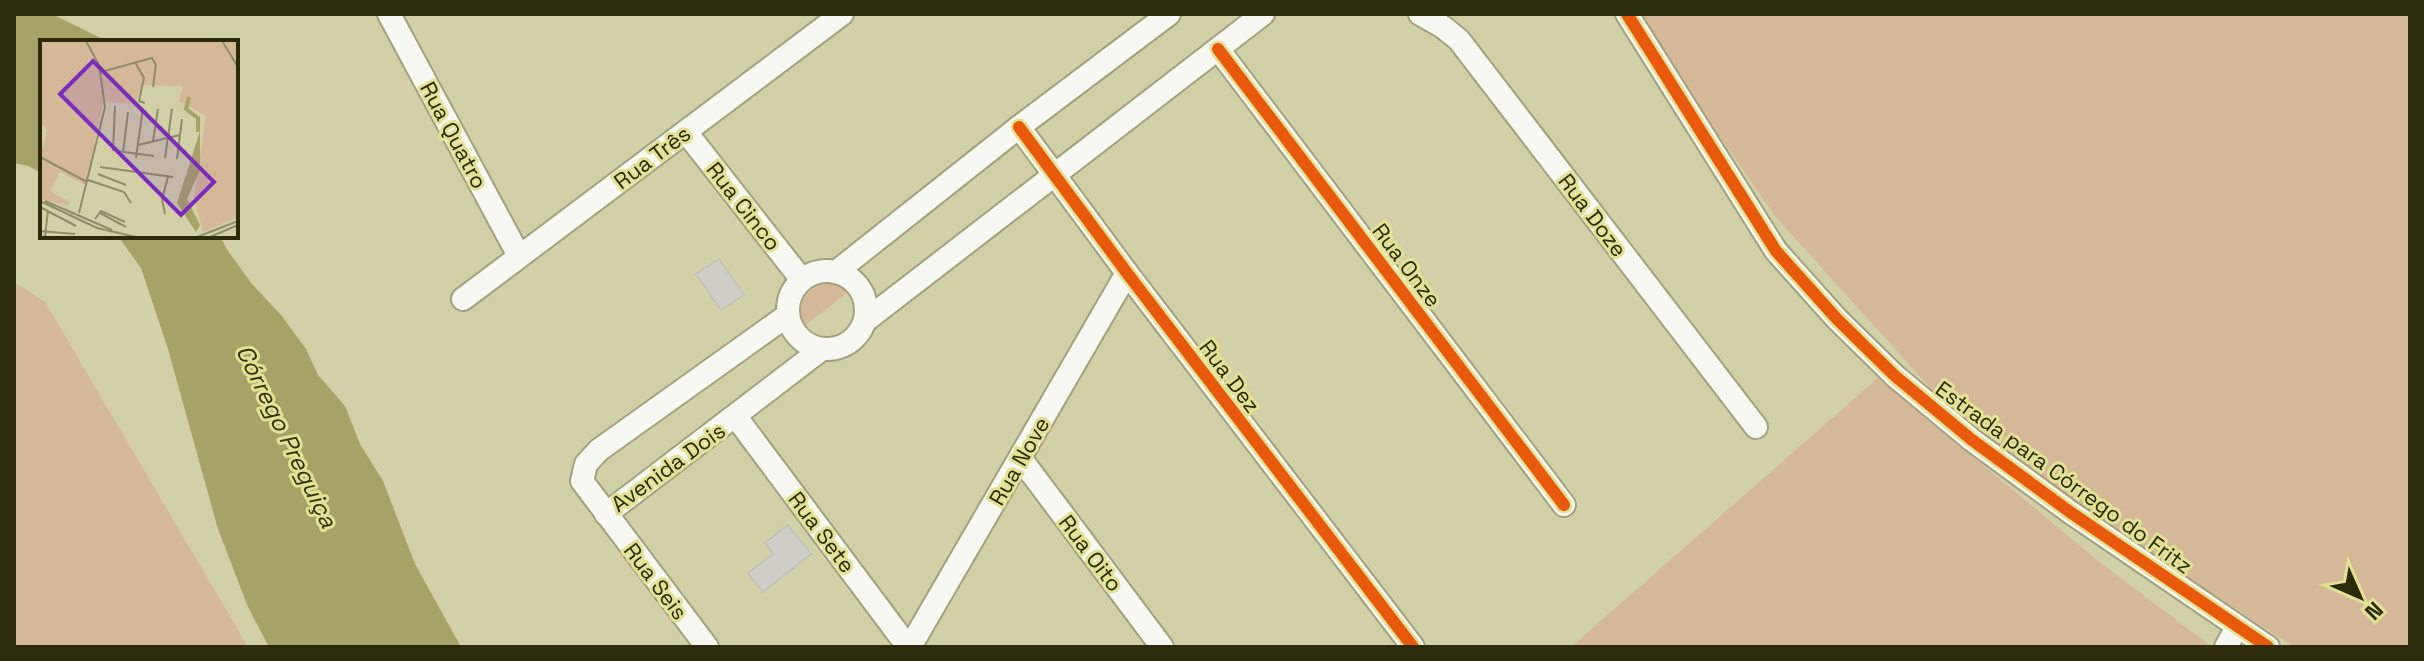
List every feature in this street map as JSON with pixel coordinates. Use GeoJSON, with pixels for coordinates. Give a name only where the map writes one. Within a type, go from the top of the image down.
{"type":"FeatureCollection","features":[{"type":"Feature","properties":{"kind":"street","name":"Rua Quatro"},"geometry":{"type":"LineString","coordinates":[[389,14],[519,256]]}},
{"type":"Feature","properties":{"kind":"street","name":"Rua Três"},"geometry":{"type":"LineString","coordinates":[[463,299],[842,14]]}},
{"type":"Feature","properties":{"kind":"street"},"geometry":{"type":"LineString","coordinates":[[836,272],[1019,127],[1169,14]]}},
{"type":"Feature","properties":{"kind":"street","name":"Avenida Dois"},"geometry":{"type":"LineString","coordinates":[[788,315],[599,450],[586,464],[582,481],[606,514],[822,349],[833,349],[853,340],[865,321],[1263,14]]}},
{"type":"Feature","properties":{"kind":"street","name":"Rua Doze"},"geometry":{"type":"LineString","coordinates":[[1420,14],[1459,40],[1756,427]]}},
{"type":"Feature","properties":{"kind":"street","name":"Estrada para Córrego do Fritz"},"geometry":{"type":"LineString","coordinates":[[1627,14],[1776,251],[1837,319],[1895,376],[1972,440],[2070,512],[2268,647]]}},
{"type":"Feature","properties":{"kind":"street","name":"Rua Onze"},"geometry":{"type":"LineString","coordinates":[[1218,49],[1564,505]]}},
{"type":"Feature","properties":{"kind":"street","name":"Rua Dez"},"geometry":{"type":"LineString","coordinates":[[1019,127],[1413,647]]}},
{"type":"Feature","properties":{"kind":"street","name":"Rua Cinco"},"geometry":{"type":"LineString","coordinates":[[686,132],[802,280]]}},
{"type":"Feature","properties":{"kind":"street"},"geometry":{"type":"LineString","coordinates":[[822,349],[802,341],[794,332],[788,315],[791,296],[802,280],[818,272],[836,272],[852,280],[865,299],[865,321]]}},
{"type":"Feature","properties":{"kind":"street","name":"Rua Nove"},"geometry":{"type":"LineString","coordinates":[[909,647],[1127,273]]}},
{"type":"Feature","properties":{"kind":"street","name":"Rua Sete"},"geometry":{"type":"LineString","coordinates":[[736,417],[909,647]]}},
{"type":"Feature","properties":{"kind":"street","name":"Rua Oito"},"geometry":{"type":"LineString","coordinates":[[1021,459],[1162,647]]}},
{"type":"Feature","properties":{"kind":"street","name":"Rua Seis"},"geometry":{"type":"LineString","coordinates":[[606,514],[707,647]]}},
{"type":"Feature","properties":{"kind":"street"},"geometry":{"type":"LineString","coordinates":[[2226,647],[2237,627]]}},
{"type":"Feature","properties":{"kind":"shaded area"},"geometry":{"type":"Polygon","coordinates":[[[1643,14],[2410,14],[2410,647],[2294,647],[2065,497],[1934,392],[1776,217],[1688,91],[1643,14]]]}},
{"type":"Feature","properties":{"kind":"shaded area"},"geometry":{"type":"Polygon","coordinates":[[[14,282],[45,302],[248,647],[14,647],[14,282]]]}},
{"type":"Feature","properties":{"kind":"shaded area"},"geometry":{"type":"Polygon","coordinates":[[[828,283],[843,286],[849,291],[802,328],[799,312],[803,299],[813,289],[828,283]]]}},
{"type":"Feature","properties":{"kind":"shaded area"},"geometry":{"type":"Polygon","coordinates":[[[1878,378],[2102,564],[2212,647],[1571,647],[1878,378]]]}},
{"type":"Feature","properties":{"kind":"water"},"geometry":{"type":"Polygon","coordinates":[[[14,14],[56,16],[105,40],[40,40],[40,172],[14,163],[14,14]]]}},
{"type":"Feature","properties":{"kind":"water","name":"Córrego Preguiça"},"geometry":{"type":"Polygon","coordinates":[[[119,238],[221,238],[252,284],[281,315],[306,349],[318,375],[345,406],[360,444],[383,481],[415,564],[461,647],[269,647],[248,607],[218,529],[168,349],[141,268],[119,238]]]}},
{"type":"Feature","properties":{"kind":"building"},"geometry":{"type":"Polygon","coordinates":[[[719,259],[744,295],[721,310],[696,274],[719,259]]]}},
{"type":"Feature","properties":{"kind":"building"},"geometry":{"type":"Polygon","coordinates":[[[788,525],[811,554],[763,592],[748,573],[773,554],[765,543],[788,525]]]}},
{"type":"Feature","properties":{"kind":"cycle path"},"geometry":{"type":"LineString","coordinates":[[1627,14],[1776,251],[1837,319],[1895,376],[1972,440],[2070,512],[2268,647]]}},
{"type":"Feature","properties":{"kind":"cycle path"},"geometry":{"type":"LineString","coordinates":[[1218,49],[1564,505]]}},
{"type":"Feature","properties":{"kind":"cycle path"},"geometry":{"type":"LineString","coordinates":[[1019,127],[1413,647]]}}]}
